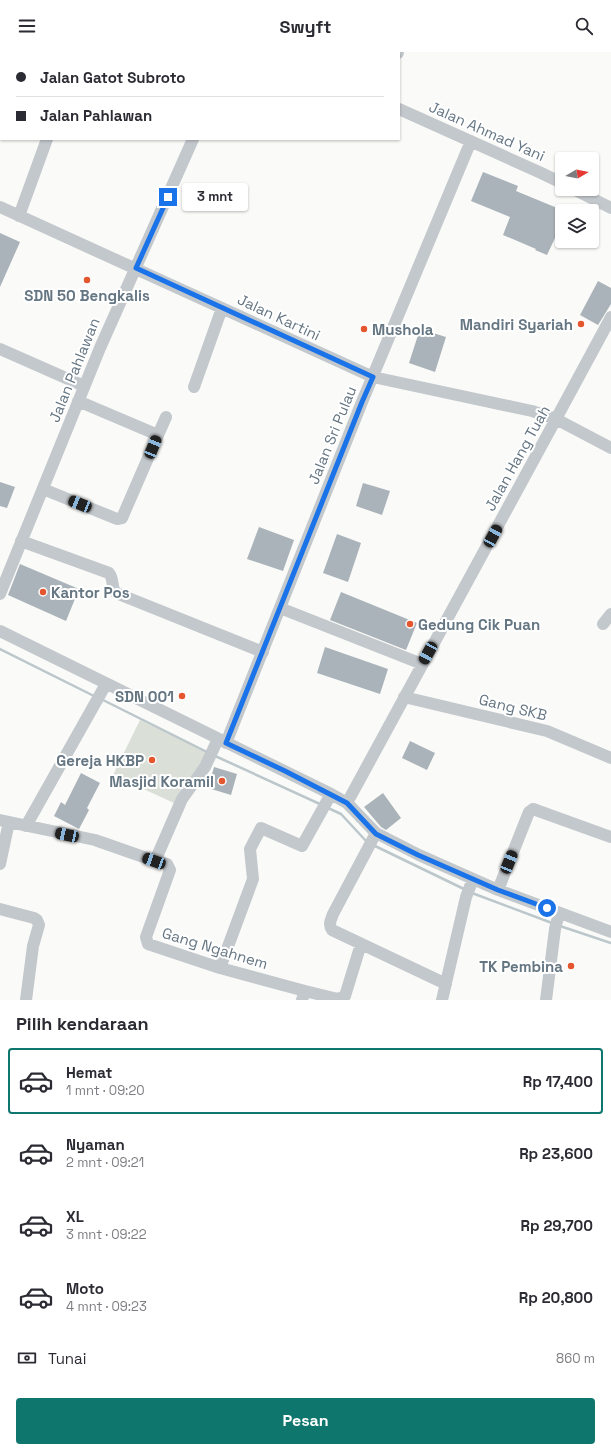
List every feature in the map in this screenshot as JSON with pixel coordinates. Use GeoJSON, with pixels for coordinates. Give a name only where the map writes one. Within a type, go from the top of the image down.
{"type":"FeatureCollection","features":[{"type":"Feature","properties":{"kind":"street","name":"Jalan Ahmad Yani"},"geometry":{"type":"LineString","coordinates":[[400,109],[555,180]]}},
{"type":"Feature","properties":{"kind":"street"},"geometry":{"type":"LineString","coordinates":[[19,216],[47,140]]}},
{"type":"Feature","properties":{"kind":"street","name":"Jalan Pahlawan"},"geometry":{"type":"LineString","coordinates":[[0,594],[117,308],[193,140]]}},
{"type":"Feature","properties":{"kind":"street","name":"Jalan Sri Pulau"},"geometry":{"type":"LineString","coordinates":[[154,861],[182,799],[220,743],[263,652],[362,402],[471,141]]}},
{"type":"Feature","properties":{"kind":"street"},"geometry":{"type":"LineString","coordinates":[[587,196],[611,208]]}},
{"type":"Feature","properties":{"kind":"street","name":"Jalan Kartini"},"geometry":{"type":"LineString","coordinates":[[0,207],[373,377],[532,411],[556,419],[611,448]]}},
{"type":"Feature","properties":{"kind":"street"},"geometry":{"type":"LineString","coordinates":[[194,387],[222,308]]}},
{"type":"Feature","properties":{"kind":"street","name":"Jalan Hang Tuah"},"geometry":{"type":"LineString","coordinates":[[347,803],[611,316]]}},
{"type":"Feature","properties":{"kind":"street"},"geometry":{"type":"LineString","coordinates":[[0,349],[84,386]]}},
{"type":"Feature","properties":{"kind":"street"},"geometry":{"type":"LineString","coordinates":[[78,401],[158,435]]}},
{"type":"Feature","properties":{"kind":"street"},"geometry":{"type":"LineString","coordinates":[[42,489],[117,519],[122,518],[166,418]]}},
{"type":"Feature","properties":{"kind":"street"},"geometry":{"type":"LineString","coordinates":[[21,541],[105,571],[112,576],[113,588],[116,593],[263,652]]}},
{"type":"Feature","properties":{"kind":"street"},"geometry":{"type":"LineString","coordinates":[[280,608],[422,664]]}},
{"type":"Feature","properties":{"kind":"street"},"geometry":{"type":"LineString","coordinates":[[602,624],[611,614]]}},
{"type":"Feature","properties":{"kind":"street"},"geometry":{"type":"LineString","coordinates":[[0,631],[104,687],[220,743],[285,771],[329,797],[347,803],[374,839],[418,855],[472,880],[558,915],[611,932]]}},
{"type":"Feature","properties":{"kind":"street"},"geometry":{"type":"LineString","coordinates":[[26,826],[104,687]]}},
{"type":"Feature","properties":{"kind":"street","name":"Gang SKB"},"geometry":{"type":"LineString","coordinates":[[404,697],[547,731],[611,758]]}},
{"type":"Feature","properties":{"kind":"street"},"geometry":{"type":"LineString","coordinates":[[220,968],[254,878],[250,849],[261,828],[302,846],[329,797]]}},
{"type":"Feature","properties":{"kind":"street"},"geometry":{"type":"LineString","coordinates":[[498,890],[529,812],[533,809],[611,837]]}},
{"type":"Feature","properties":{"kind":"street"},"geometry":{"type":"LineString","coordinates":[[0,864],[4,821]]}},
{"type":"Feature","properties":{"kind":"street","name":"Gang Ngahnem"},"geometry":{"type":"LineString","coordinates":[[4,821],[95,840],[154,861],[167,864],[170,870],[146,937],[148,944],[303,996],[338,999],[345,996],[361,944]]}},
{"type":"Feature","properties":{"kind":"street"},"geometry":{"type":"LineString","coordinates":[[374,839],[330,922],[332,930],[446,984]]}},
{"type":"Feature","properties":{"kind":"street"},"geometry":{"type":"LineString","coordinates":[[442,1000],[466,897],[472,880]]}},
{"type":"Feature","properties":{"kind":"street"},"geometry":{"type":"LineString","coordinates":[[0,909],[34,918],[39,925],[33,946],[26,1000]]}},
{"type":"Feature","properties":{"kind":"street"},"geometry":{"type":"LineString","coordinates":[[546,1000],[558,915]]}},
{"type":"Feature","properties":{"kind":"shaded area"},"geometry":{"type":"Polygon","coordinates":[[[140,720],[208,752],[202,768],[184,784],[174,803],[113,775],[140,720]]]}},
{"type":"Feature","properties":{"kind":"building"},"geometry":{"type":"Polygon","coordinates":[[[483,172],[518,186],[516,191],[555,207],[555,238],[547,255],[503,235],[510,217],[471,201],[483,172]]]}},
{"type":"Feature","properties":{"kind":"building"},"geometry":{"type":"Polygon","coordinates":[[[0,233],[20,242],[0,287],[0,233]]]}},
{"type":"Feature","properties":{"kind":"building"},"geometry":{"type":"Polygon","coordinates":[[[598,281],[611,288],[611,304],[598,325],[580,315],[598,281]]]}},
{"type":"Feature","properties":{"kind":"building"},"geometry":{"type":"Polygon","coordinates":[[[420,329],[446,337],[435,372],[409,363],[420,329]]]}},
{"type":"Feature","properties":{"kind":"building"},"geometry":{"type":"Polygon","coordinates":[[[0,482],[15,487],[7,508],[0,506],[0,482]]]}},
{"type":"Feature","properties":{"kind":"building"},"geometry":{"type":"Polygon","coordinates":[[[363,483],[390,491],[382,515],[356,506],[363,483]]]}},
{"type":"Feature","properties":{"kind":"building"},"geometry":{"type":"Polygon","coordinates":[[[259,527],[294,540],[283,571],[247,559],[259,527]]]}},
{"type":"Feature","properties":{"kind":"building"},"geometry":{"type":"Polygon","coordinates":[[[337,534],[361,543],[348,582],[323,573],[337,534]]]}},
{"type":"Feature","properties":{"kind":"building","name":"Kantor Pos"},"geometry":{"type":"Polygon","coordinates":[[[20,564],[79,589],[66,621],[8,595],[20,564]]]}},
{"type":"Feature","properties":{"kind":"building"},"geometry":{"type":"Polygon","coordinates":[[[341,592],[417,623],[406,650],[330,620],[341,592]]]}},
{"type":"Feature","properties":{"kind":"building"},"geometry":{"type":"Polygon","coordinates":[[[325,647],[388,669],[380,694],[317,673],[325,647]]]}},
{"type":"Feature","properties":{"kind":"building"},"geometry":{"type":"Polygon","coordinates":[[[410,741],[435,753],[427,770],[402,758],[410,741]]]}},
{"type":"Feature","properties":{"kind":"building","name":"Masjid Koramil"},"geometry":{"type":"Polygon","coordinates":[[[214,767],[237,774],[231,795],[208,788],[214,767]]]}},
{"type":"Feature","properties":{"kind":"building"},"geometry":{"type":"Polygon","coordinates":[[[81,773],[100,783],[87,808],[89,810],[79,829],[54,816],[61,802],[65,805],[81,773]]]}},
{"type":"Feature","properties":{"kind":"building"},"geometry":{"type":"Polygon","coordinates":[[[383,793],[401,818],[386,830],[381,827],[364,807],[383,793]]]}},
{"type":"Feature","properties":{"kind":"waterway"},"geometry":{"type":"LineString","coordinates":[[0,649],[94,696]]}},
{"type":"Feature","properties":{"kind":"waterway"},"geometry":{"type":"LineString","coordinates":[[101,699],[207,752]]}},
{"type":"Feature","properties":{"kind":"waterway"},"geometry":{"type":"LineString","coordinates":[[213,755],[322,805]]}},
{"type":"Feature","properties":{"kind":"waterway"},"geometry":{"type":"LineString","coordinates":[[328,808],[341,814],[367,842]]}},
{"type":"Feature","properties":{"kind":"waterway"},"geometry":{"type":"LineString","coordinates":[[373,845],[466,890]]}},
{"type":"Feature","properties":{"kind":"waterway"},"geometry":{"type":"LineString","coordinates":[[472,893],[552,923]]}},
{"type":"Feature","properties":{"kind":"waterway"},"geometry":{"type":"LineString","coordinates":[[560,926],[611,943]]}},
{"type":"Feature","properties":{"kind":"place","name":"SDN 50 Bengkalis"},"geometry":{"type":"Point","coordinates":[87,280]}},
{"type":"Feature","properties":{"kind":"place","name":"Mandiri Syariah"},"geometry":{"type":"Point","coordinates":[581,324]}},
{"type":"Feature","properties":{"kind":"place","name":"Mushola"},"geometry":{"type":"Point","coordinates":[364,329]}},
{"type":"Feature","properties":{"kind":"place","name":"Kantor Pos"},"geometry":{"type":"Point","coordinates":[43,592]}},
{"type":"Feature","properties":{"kind":"place","name":"Gedung Cik Puan"},"geometry":{"type":"Point","coordinates":[410,624]}},
{"type":"Feature","properties":{"kind":"place","name":"SDN 001"},"geometry":{"type":"Point","coordinates":[182,696]}},
{"type":"Feature","properties":{"kind":"place","name":"Gereja HKBP"},"geometry":{"type":"Point","coordinates":[152,760]}},
{"type":"Feature","properties":{"kind":"place","name":"Masjid Koramil"},"geometry":{"type":"Point","coordinates":[222,781]}},
{"type":"Feature","properties":{"kind":"place","name":"TK Pembina"},"geometry":{"type":"Point","coordinates":[571,966]}},
{"type":"Feature","properties":{"kind":"route"},"geometry":{"type":"LineString","coordinates":[[168,197],[136,268],[373,377],[226,743],[347,803],[376,834],[418,855],[498,890],[547,908]]}}]}
